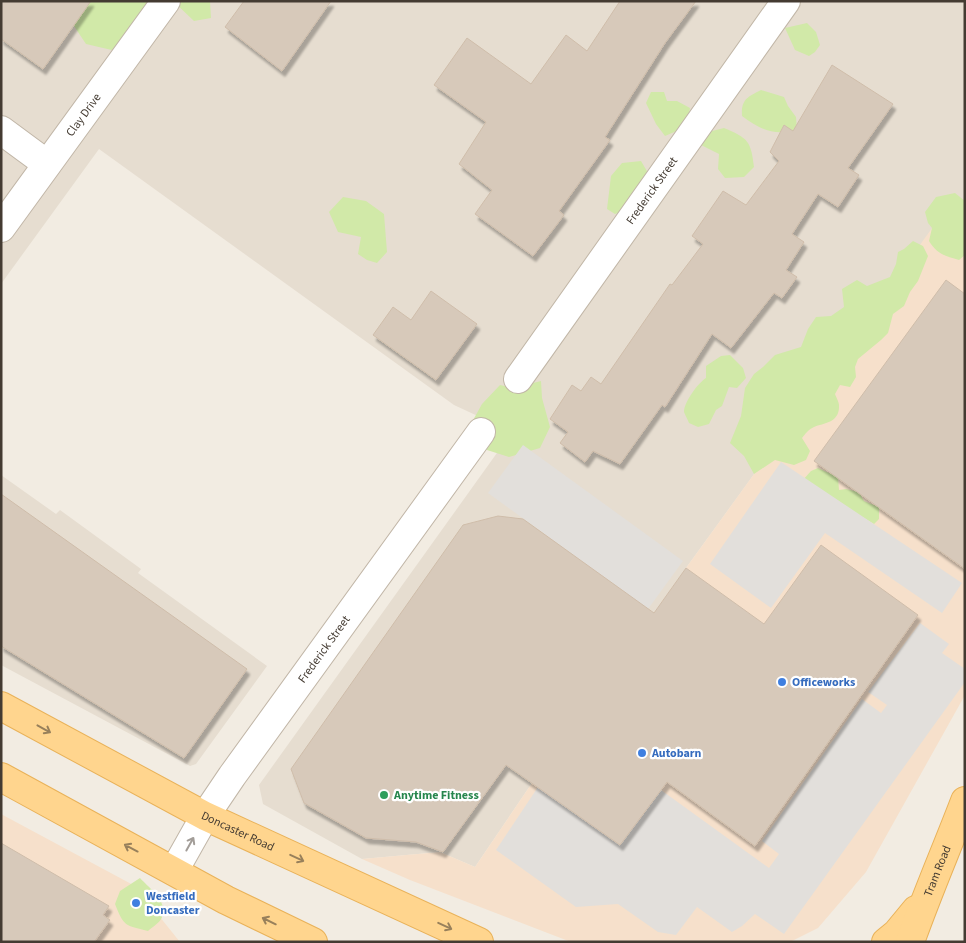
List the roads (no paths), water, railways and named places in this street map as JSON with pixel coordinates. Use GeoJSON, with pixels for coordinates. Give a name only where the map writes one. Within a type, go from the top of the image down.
{"type":"FeatureCollection","features":[{"type":"Feature","properties":{"kind":"main road","name":"Doncaster Road"},"geometry":{"type":"LineString","coordinates":[[1,706],[205,816],[479,942]]}},
{"type":"Feature","properties":{"kind":"main road"},"geometry":{"type":"LineString","coordinates":[[1,777],[226,900],[313,942]]}},
{"type":"Feature","properties":{"kind":"main road","name":"Tram Road"},"geometry":{"type":"LineString","coordinates":[[910,942],[965,801]]}},
{"type":"Feature","properties":{"kind":"main road"},"geometry":{"type":"LineString","coordinates":[[886,942],[912,916],[928,892]]}},
{"type":"Feature","properties":{"kind":"street","name":"Clay Drive"},"geometry":{"type":"LineString","coordinates":[[1,228],[166,1]]}},
{"type":"Feature","properties":{"kind":"street","name":"Frederick Street"},"geometry":{"type":"LineString","coordinates":[[518,379],[786,1]]}},
{"type":"Feature","properties":{"kind":"street"},"geometry":{"type":"LineString","coordinates":[[1,130],[47,164]]}},
{"type":"Feature","properties":{"kind":"street","name":"Frederick Street"},"geometry":{"type":"LineString","coordinates":[[174,871],[205,816],[286,700],[481,432]]}},
{"type":"Feature","properties":{"kind":"place","name":"Officeworks"},"geometry":{"type":"Point","coordinates":[782,682]}},
{"type":"Feature","properties":{"kind":"place","name":"Autobarn"},"geometry":{"type":"Point","coordinates":[642,753]}},
{"type":"Feature","properties":{"kind":"place","name":"Anytime Fitness"},"geometry":{"type":"Point","coordinates":[384,795]}},
{"type":"Feature","properties":{"kind":"place","name":"Westfield Doncaster"},"geometry":{"type":"Point","coordinates":[136,903]}}]}
